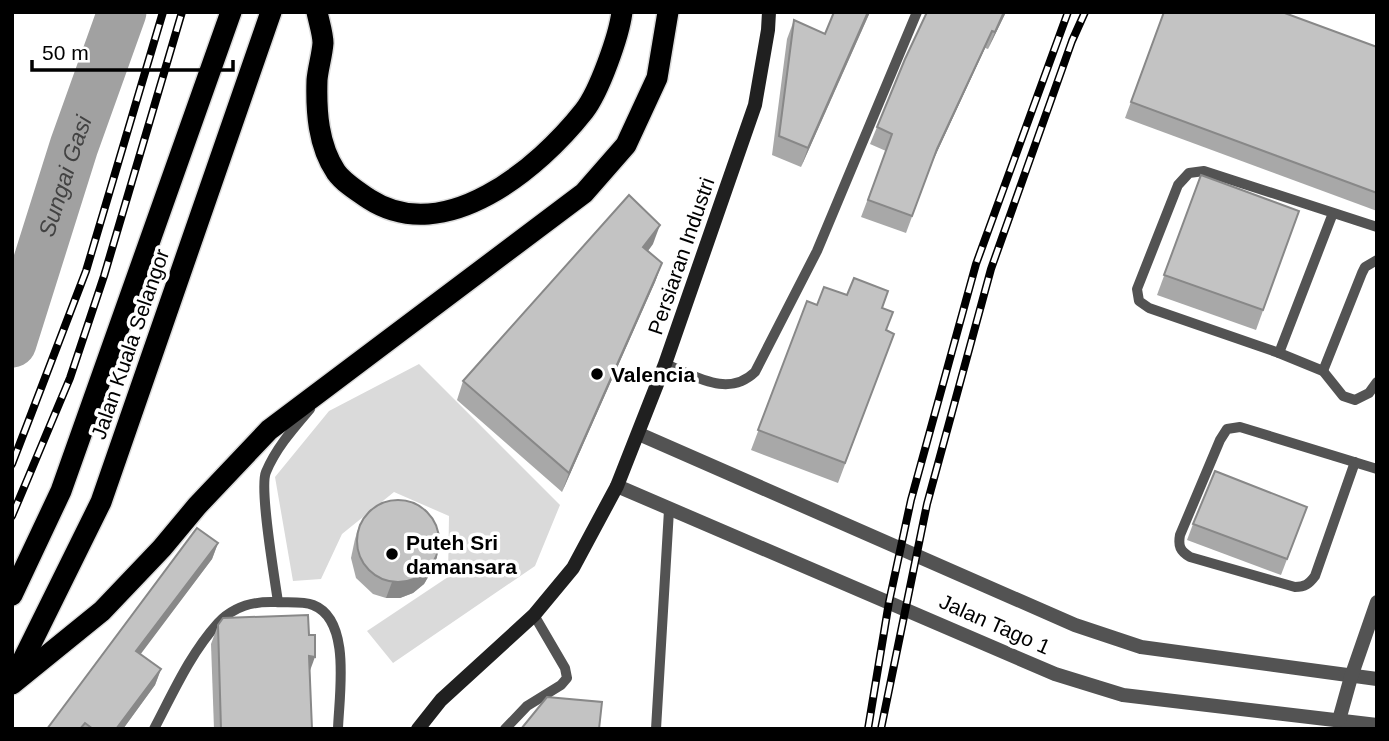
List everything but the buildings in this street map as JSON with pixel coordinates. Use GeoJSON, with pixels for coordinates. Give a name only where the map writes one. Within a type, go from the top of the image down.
{"type":"FeatureCollection","features":[{"type":"Feature","properties":{"kind":"highway","name":"Jalan Kuala Selangor"},"geometry":{"type":"LineString","coordinates":[[12,596],[61,491],[231,12]]}},
{"type":"Feature","properties":{"kind":"highway","name":"Jalan Kuala Selangor"},"geometry":{"type":"LineString","coordinates":[[12,683],[101,502],[271,12]]}},
{"type":"Feature","properties":{"kind":"highway"},"geometry":{"type":"LineString","coordinates":[[317,12],[323,42],[317,79],[318,118],[323,148],[337,173],[356,190],[380,206],[415,214],[451,211],[497,191],[554,144],[586,109],[606,67],[622,12]]}},
{"type":"Feature","properties":{"kind":"highway"},"geometry":{"type":"LineString","coordinates":[[12,683],[102,611],[268,430],[584,193],[626,145],[657,78],[668,12]]}},
{"type":"Feature","properties":{"kind":"street","name":"Persiaran Industri"},"geometry":{"type":"LineString","coordinates":[[418,729],[441,700],[534,615],[573,568],[617,486],[665,364],[755,105],[769,12]]}},
{"type":"Feature","properties":{"kind":"street","name":"Jalan Tago 1"},"geometry":{"type":"LineString","coordinates":[[639,434],[1088,630],[1142,647],[1377,680]]}},
{"type":"Feature","properties":{"kind":"street","name":"Jalan Tago 1"},"geometry":{"type":"LineString","coordinates":[[617,486],[1055,674],[1123,695],[1377,725]]}},
{"type":"Feature","properties":{"kind":"street"},"geometry":{"type":"LineString","coordinates":[[1339,720],[1377,602]]}},
{"type":"Feature","properties":{"kind":"lane"},"geometry":{"type":"LineString","coordinates":[[665,364],[718,384],[733,386],[746,381],[755,372],[817,251],[917,12]]}},
{"type":"Feature","properties":{"kind":"lane"},"geometry":{"type":"LineString","coordinates":[[1377,228],[1205,171],[1189,173],[1178,185],[1137,289],[1139,301],[1149,308],[1311,364],[1323,371],[1343,396],[1355,400],[1362,398],[1377,383]]}},
{"type":"Feature","properties":{"kind":"lane"},"geometry":{"type":"LineString","coordinates":[[1279,352],[1333,213]]}},
{"type":"Feature","properties":{"kind":"lane"},"geometry":{"type":"LineString","coordinates":[[1323,371],[1362,272],[1377,260]]}},
{"type":"Feature","properties":{"kind":"lane"},"geometry":{"type":"LineString","coordinates":[[278,602],[264,475],[284,439],[332,383]]}},
{"type":"Feature","properties":{"kind":"lane"},"geometry":{"type":"LineString","coordinates":[[1355,462],[1315,576],[1303,587],[1189,556],[1182,552],[1178,544],[1220,440],[1227,429],[1240,427],[1355,462],[1377,469]]}},
{"type":"Feature","properties":{"kind":"lane"},"geometry":{"type":"LineString","coordinates":[[656,729],[669,510]]}},
{"type":"Feature","properties":{"kind":"lane"},"geometry":{"type":"LineString","coordinates":[[154,729],[189,663],[218,622],[238,607],[258,601],[312,604],[327,615],[335,627],[340,643],[338,729]]}},
{"type":"Feature","properties":{"kind":"lane"},"geometry":{"type":"LineString","coordinates":[[505,729],[527,706],[561,685],[567,678],[565,668],[534,615]]}},
{"type":"Feature","properties":{"kind":"shaded area"},"geometry":{"type":"Polygon","coordinates":[[[419,364],[560,505],[535,566],[393,663],[367,631],[448,577],[449,516],[394,492],[342,534],[321,579],[293,581],[275,477],[329,411],[419,364]]]}},
{"type":"Feature","properties":{"kind":"waterway","name":"Sungai Gasi"},"geometry":{"type":"LineString","coordinates":[[12,343],[74,146],[122,12]]}},
{"type":"Feature","properties":{"kind":"railway"},"geometry":{"type":"LineString","coordinates":[[12,464],[86,271],[163,12]]}},
{"type":"Feature","properties":{"kind":"railway"},"geometry":{"type":"LineString","coordinates":[[12,516],[70,378],[104,276],[182,12]]}},
{"type":"Feature","properties":{"kind":"railway"},"geometry":{"type":"LineString","coordinates":[[868,729],[889,602],[911,500],[976,264],[1068,12]]}},
{"type":"Feature","properties":{"kind":"railway"},"geometry":{"type":"LineString","coordinates":[[881,729],[927,504],[991,269],[1072,41],[1085,12]]}},
{"type":"Feature","properties":{"kind":"place","name":"Valencia"},"geometry":{"type":"Point","coordinates":[597,374]}},
{"type":"Feature","properties":{"kind":"place","name":"Puteh Sri damansara"},"geometry":{"type":"Point","coordinates":[392,554]}}]}
